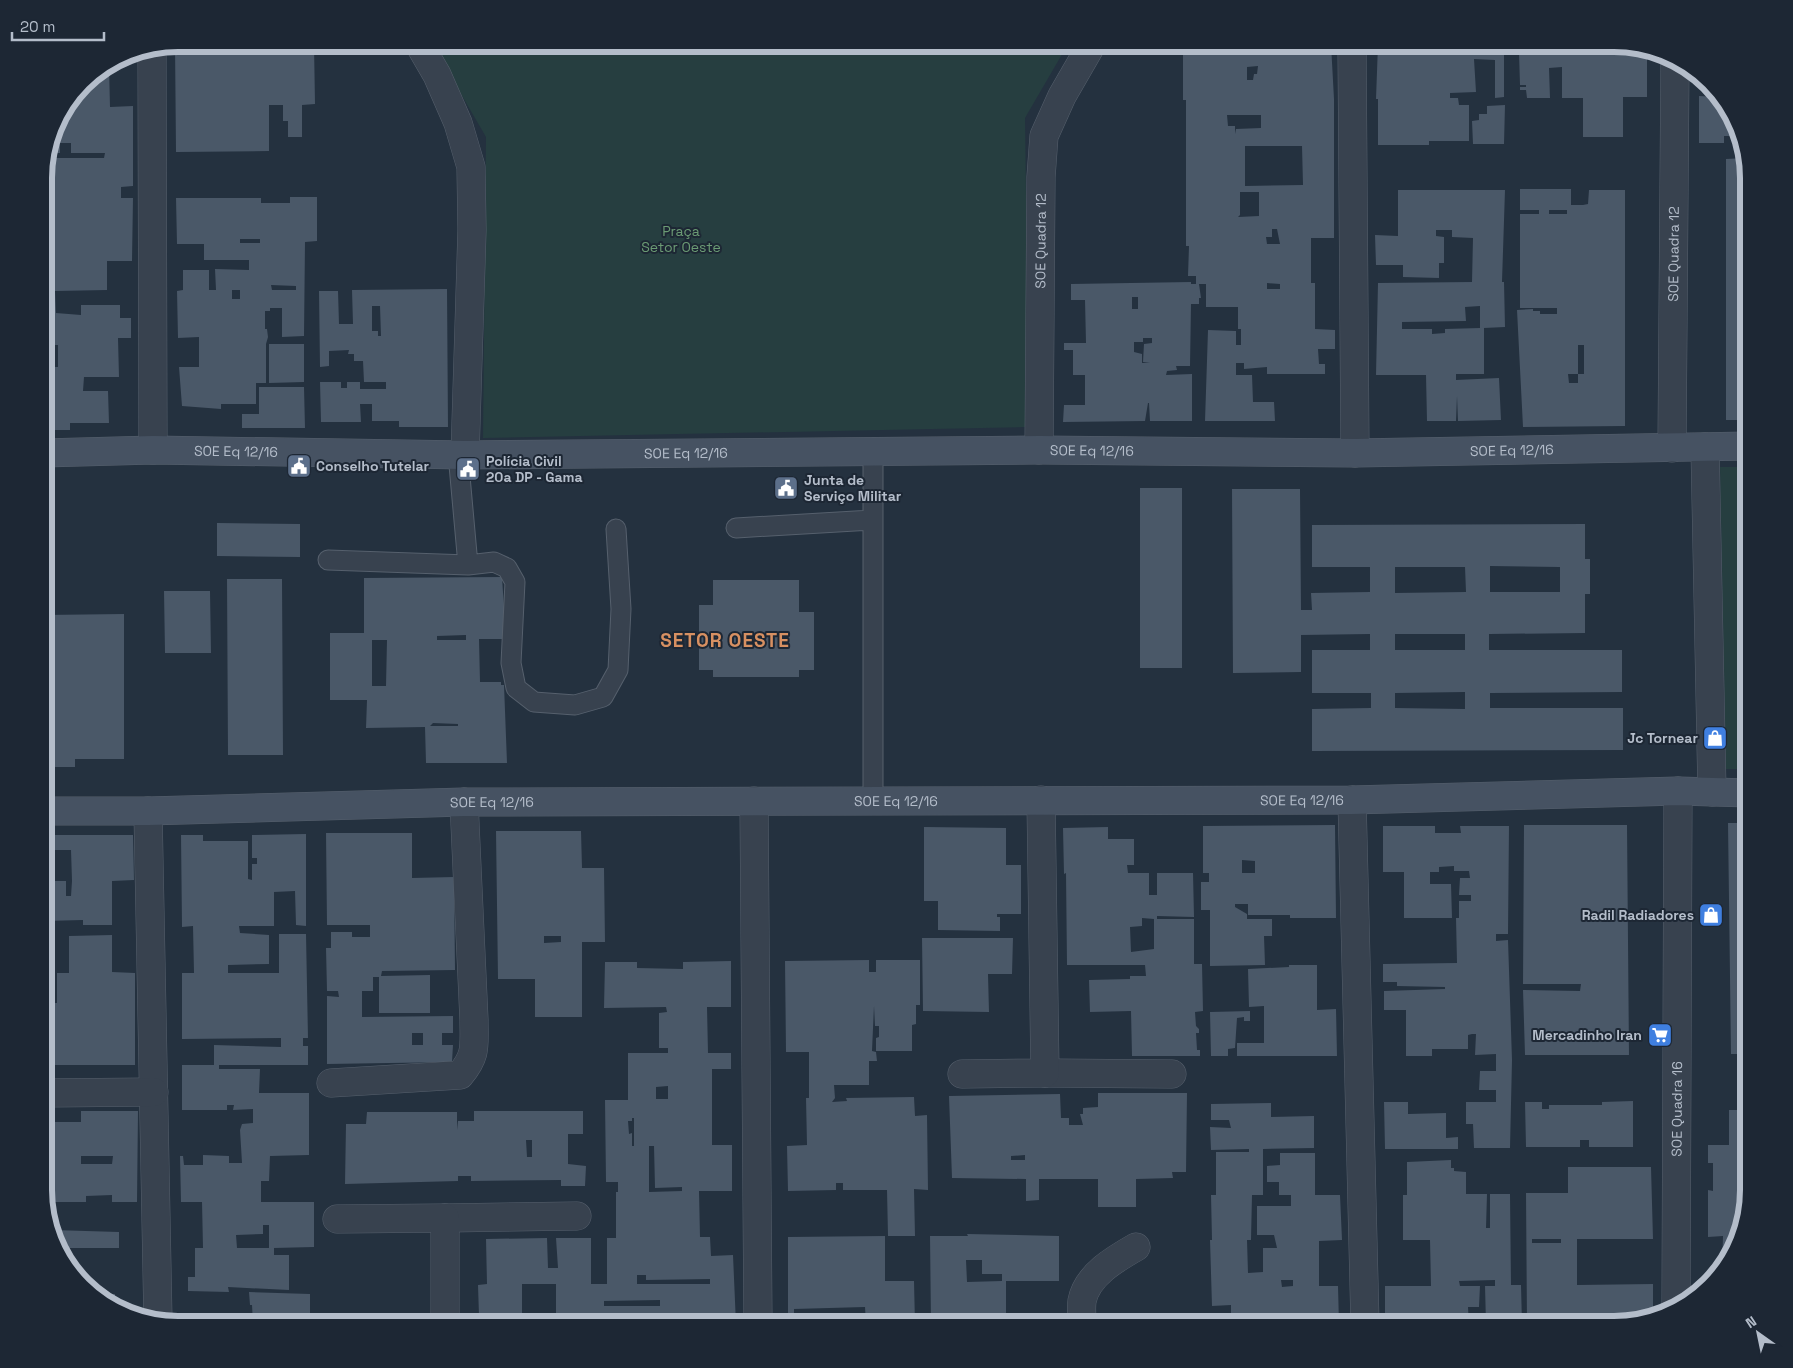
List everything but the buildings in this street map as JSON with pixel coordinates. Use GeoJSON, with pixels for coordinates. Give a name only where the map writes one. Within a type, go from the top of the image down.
{"type":"FeatureCollection","features":[{"type":"Feature","properties":{"kind":"street"},"geometry":{"type":"LineString","coordinates":[[423,52],[437,75],[458,123],[471,167],[472,230],[462,454]]}},
{"type":"Feature","properties":{"kind":"street","name":"SOE Quadra 12"},"geometry":{"type":"LineString","coordinates":[[1039,450],[1041,178],[1044,136],[1062,96],[1087,52]]}},
{"type":"Feature","properties":{"kind":"street"},"geometry":{"type":"LineString","coordinates":[[1352,52],[1355,453]]}},
{"type":"Feature","properties":{"kind":"street"},"geometry":{"type":"LineString","coordinates":[[152,55],[153,450]]}},
{"type":"Feature","properties":{"kind":"street","name":"SOE Quadra 12"},"geometry":{"type":"LineString","coordinates":[[1672,448],[1675,69]]}},
{"type":"Feature","properties":{"kind":"street","name":"SOE Eq 12/16"},"geometry":{"type":"LineString","coordinates":[[53,453],[153,450],[462,454],[1039,450],[1355,453],[1740,446]]}},
{"type":"Feature","properties":{"kind":"street"},"geometry":{"type":"LineString","coordinates":[[1705,447],[1712,792]]}},
{"type":"Feature","properties":{"kind":"street","name":"SOE Eq 12/16"},"geometry":{"type":"LineString","coordinates":[[53,811],[148,811],[464,802],[1352,800],[1678,791],[1740,793]]}},
{"type":"Feature","properties":{"kind":"street","name":"SOE Quadra 16"},"geometry":{"type":"LineString","coordinates":[[1676,1299],[1678,791]]}},
{"type":"Feature","properties":{"kind":"street"},"geometry":{"type":"LineString","coordinates":[[1041,800],[1045,1073]]}},
{"type":"Feature","properties":{"kind":"street"},"geometry":{"type":"LineString","coordinates":[[1352,800],[1365,1316]]}},
{"type":"Feature","properties":{"kind":"street"},"geometry":{"type":"LineString","coordinates":[[754,801],[758,1316]]}},
{"type":"Feature","properties":{"kind":"street"},"geometry":{"type":"LineString","coordinates":[[332,1082],[460,1075],[472,1061],[474,1020],[464,802]]}},
{"type":"Feature","properties":{"kind":"street"},"geometry":{"type":"LineString","coordinates":[[148,811],[158,1313]]}},
{"type":"Feature","properties":{"kind":"street"},"geometry":{"type":"LineString","coordinates":[[962,1074],[1172,1074]]}},
{"type":"Feature","properties":{"kind":"street"},"geometry":{"type":"LineString","coordinates":[[53,1093],[154,1092]]}},
{"type":"Feature","properties":{"kind":"street"},"geometry":{"type":"LineString","coordinates":[[337,1219],[578,1216]]}},
{"type":"Feature","properties":{"kind":"street"},"geometry":{"type":"LineString","coordinates":[[445,1218],[445,1316]]}},
{"type":"Feature","properties":{"kind":"street"},"geometry":{"type":"LineString","coordinates":[[1082,1316],[1082,1300],[1091,1280],[1114,1260],[1136,1247]]}},
{"type":"Feature","properties":{"kind":"lane"},"geometry":{"type":"LineString","coordinates":[[873,451],[873,800]]}},
{"type":"Feature","properties":{"kind":"lane"},"geometry":{"type":"LineString","coordinates":[[462,454],[468,565]]}},
{"type":"Feature","properties":{"kind":"lane"},"geometry":{"type":"LineString","coordinates":[[736,528],[872,520]]}},
{"type":"Feature","properties":{"kind":"lane"},"geometry":{"type":"LineString","coordinates":[[328,560],[468,565],[494,562],[507,568],[515,582],[511,663],[516,688],[534,702],[575,705],[603,697],[618,670],[621,608],[616,529]]}},
{"type":"Feature","properties":{"kind":"green space","name":"Praça Setor Oeste"},"geometry":{"type":"Polygon","coordinates":[[[437,52],[1063,52],[1025,118],[1029,427],[483,438],[486,137],[437,52]]]}},
{"type":"Feature","properties":{"kind":"green space"},"geometry":{"type":"Polygon","coordinates":[[[1720,467],[1740,467],[1740,769],[1726,769],[1720,467]]]}},
{"type":"Feature","properties":{"kind":"place","name":"Conselho Tutelar"},"geometry":{"type":"Point","coordinates":[299,466]}},
{"type":"Feature","properties":{"kind":"place","name":"Polícia Civil 20a DP - Gama"},"geometry":{"type":"Point","coordinates":[468,469]}},
{"type":"Feature","properties":{"kind":"place","name":"Junta de Serviço Militar"},"geometry":{"type":"Point","coordinates":[786,488]}},
{"type":"Feature","properties":{"kind":"place","name":"Jc Tornear"},"geometry":{"type":"Point","coordinates":[1715,738]}},
{"type":"Feature","properties":{"kind":"place","name":"Radil Radiadores"},"geometry":{"type":"Point","coordinates":[1711,915]}},
{"type":"Feature","properties":{"kind":"place","name":"Mercadinho Iran"},"geometry":{"type":"Point","coordinates":[1660,1035]}},
{"type":"Feature","properties":{"kind":"district","name":"SETOR OESTE"},"geometry":{"type":"Point","coordinates":[725,640]}}]}
